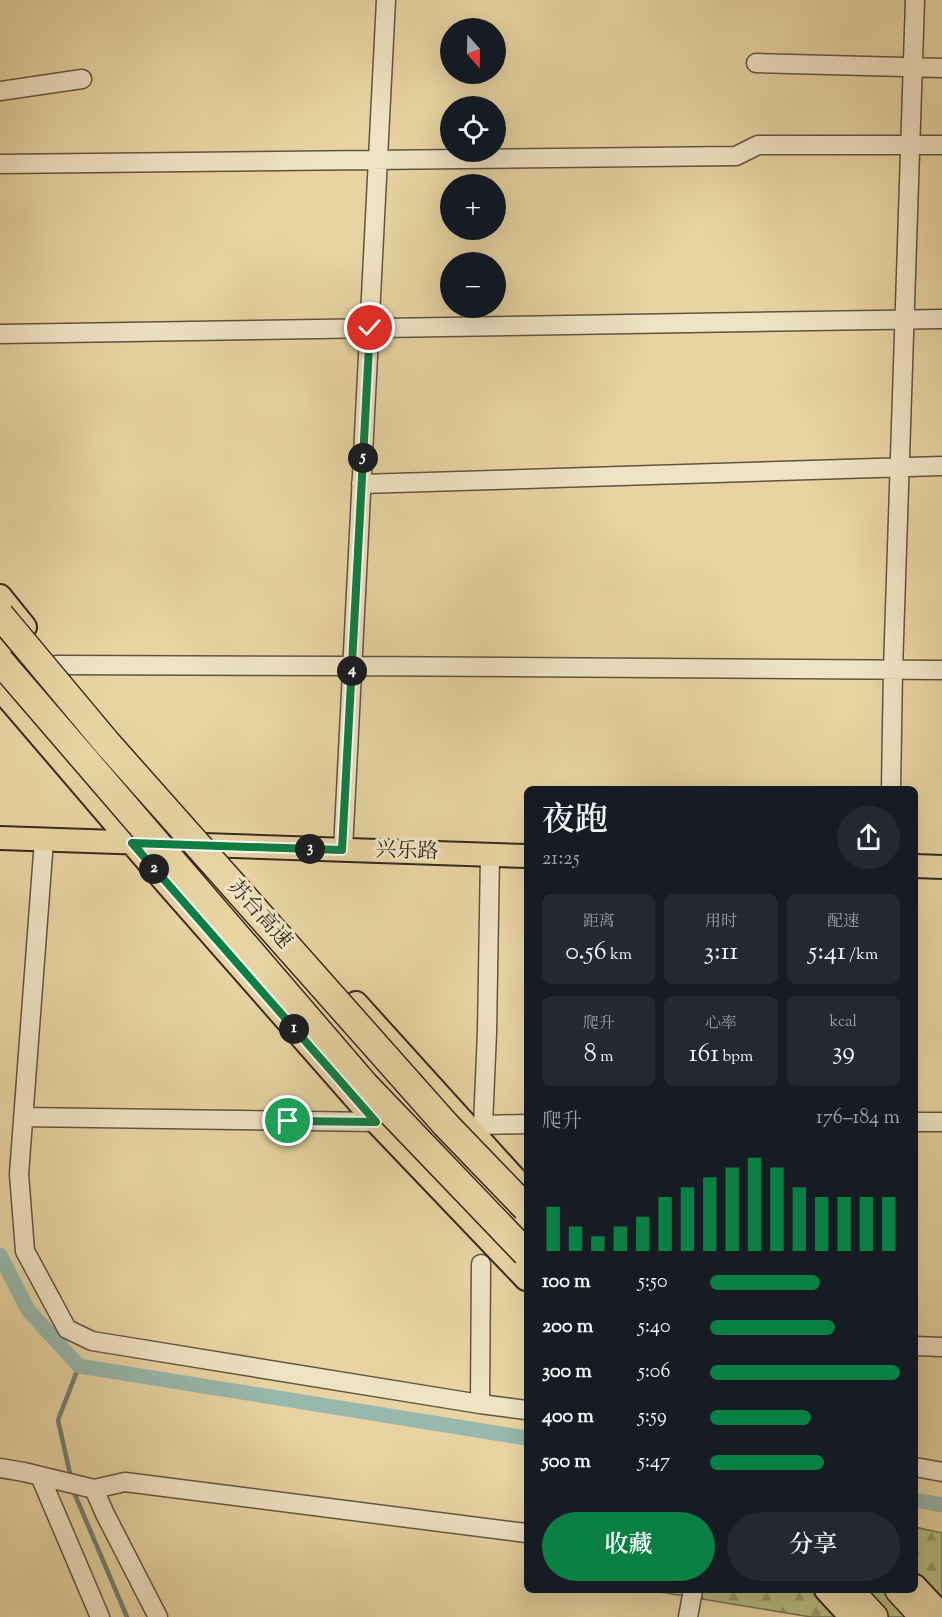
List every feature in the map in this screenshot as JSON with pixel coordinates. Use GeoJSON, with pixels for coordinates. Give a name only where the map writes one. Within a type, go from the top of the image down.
{"type":"FeatureCollection","features":[{"type":"Feature","properties":{"kind":"highway","name":"苏台高速"},"geometry":{"type":"LineString","coordinates":[[0,615],[107,743],[414,1090],[524,1206]]}},
{"type":"Feature","properties":{"kind":"highway","name":"苏台高速"},"geometry":{"type":"LineString","coordinates":[[0,661],[366,1085],[524,1251]]}},
{"type":"Feature","properties":{"kind":"highway"},"geometry":{"type":"LineString","coordinates":[[852,1593],[874,1617]]}},
{"type":"Feature","properties":{"kind":"highway"},"geometry":{"type":"LineString","coordinates":[[902,1593],[924,1617]]}},
{"type":"Feature","properties":{"kind":"main road"},"geometry":{"type":"LineString","coordinates":[[0,596],[56,665],[284,925],[524,1189]]}},
{"type":"Feature","properties":{"kind":"main road"},"geometry":{"type":"LineString","coordinates":[[0,689],[376,1122],[524,1277]]}},
{"type":"Feature","properties":{"kind":"main road","name":"兴乐路"},"geometry":{"type":"LineString","coordinates":[[0,838],[524,856]]}},
{"type":"Feature","properties":{"kind":"main road"},"geometry":{"type":"LineString","coordinates":[[918,866],[942,867]]}},
{"type":"Feature","properties":{"kind":"main road"},"geometry":{"type":"LineString","coordinates":[[918,1589],[942,1616]]}},
{"type":"Feature","properties":{"kind":"main road"},"geometry":{"type":"LineString","coordinates":[[829,1593],[851,1617]]}},
{"type":"Feature","properties":{"kind":"street"},"geometry":{"type":"LineString","coordinates":[[342,850],[386,0]]}},
{"type":"Feature","properties":{"kind":"street"},"geometry":{"type":"LineString","coordinates":[[891,786],[915,0]]}},
{"type":"Feature","properties":{"kind":"street"},"geometry":{"type":"LineString","coordinates":[[756,63],[942,68]]}},
{"type":"Feature","properties":{"kind":"street"},"geometry":{"type":"LineString","coordinates":[[0,92],[82,79]]}},
{"type":"Feature","properties":{"kind":"street"},"geometry":{"type":"LineString","coordinates":[[0,164],[736,156],[758,145],[942,145]]}},
{"type":"Feature","properties":{"kind":"street"},"geometry":{"type":"LineString","coordinates":[[0,334],[942,319]]}},
{"type":"Feature","properties":{"kind":"street"},"geometry":{"type":"LineString","coordinates":[[361,484],[942,466]]}},
{"type":"Feature","properties":{"kind":"street"},"geometry":{"type":"LineString","coordinates":[[56,665],[942,670]]}},
{"type":"Feature","properties":{"kind":"street"},"geometry":{"type":"LineString","coordinates":[[44,840],[19,1174],[25,1251],[67,1329],[92,1341],[524,1410]]}},
{"type":"Feature","properties":{"kind":"street"},"geometry":{"type":"LineString","coordinates":[[490,855],[483,1125],[524,1124]]}},
{"type":"Feature","properties":{"kind":"street"},"geometry":{"type":"LineString","coordinates":[[23,1117],[376,1122]]}},
{"type":"Feature","properties":{"kind":"street"},"geometry":{"type":"LineString","coordinates":[[918,1122],[942,1122]]}},
{"type":"Feature","properties":{"kind":"street"},"geometry":{"type":"LineString","coordinates":[[480,1404],[481,1264]]}},
{"type":"Feature","properties":{"kind":"street"},"geometry":{"type":"LineString","coordinates":[[918,1346],[942,1347]]}},
{"type":"Feature","properties":{"kind":"street"},"geometry":{"type":"LineString","coordinates":[[0,1468],[79,1486],[124,1482],[524,1533]]}},
{"type":"Feature","properties":{"kind":"street"},"geometry":{"type":"LineString","coordinates":[[918,1468],[942,1472]]}},
{"type":"Feature","properties":{"kind":"street"},"geometry":{"type":"LineString","coordinates":[[40,1476],[100,1617]]}},
{"type":"Feature","properties":{"kind":"street"},"geometry":{"type":"LineString","coordinates":[[79,1486],[105,1514],[158,1617]]}},
{"type":"Feature","properties":{"kind":"street"},"geometry":{"type":"LineString","coordinates":[[688,1617],[692,1593]]}},
{"type":"Feature","properties":{"kind":"green space"},"geometry":{"type":"Polygon","coordinates":[[[918,1528],[942,1533],[942,1617],[811,1617],[666,1593],[918,1593],[918,1528]]]}},
{"type":"Feature","properties":{"kind":"waterway"},"geometry":{"type":"LineString","coordinates":[[0,1255],[28,1310],[79,1366],[524,1438]]}},
{"type":"Feature","properties":{"kind":"waterway"},"geometry":{"type":"LineString","coordinates":[[71,1478],[58,1420],[79,1366]]}},
{"type":"Feature","properties":{"kind":"waterway"},"geometry":{"type":"LineString","coordinates":[[73,1490],[127,1617]]}},
{"type":"Feature","properties":{"kind":"waterway"},"geometry":{"type":"LineString","coordinates":[[918,1501],[942,1505]]}},
{"type":"Feature","properties":{"kind":"route"},"geometry":{"type":"LineString","coordinates":[[288,1121],[376,1122],[132,843],[342,850],[370,328]]}}]}
